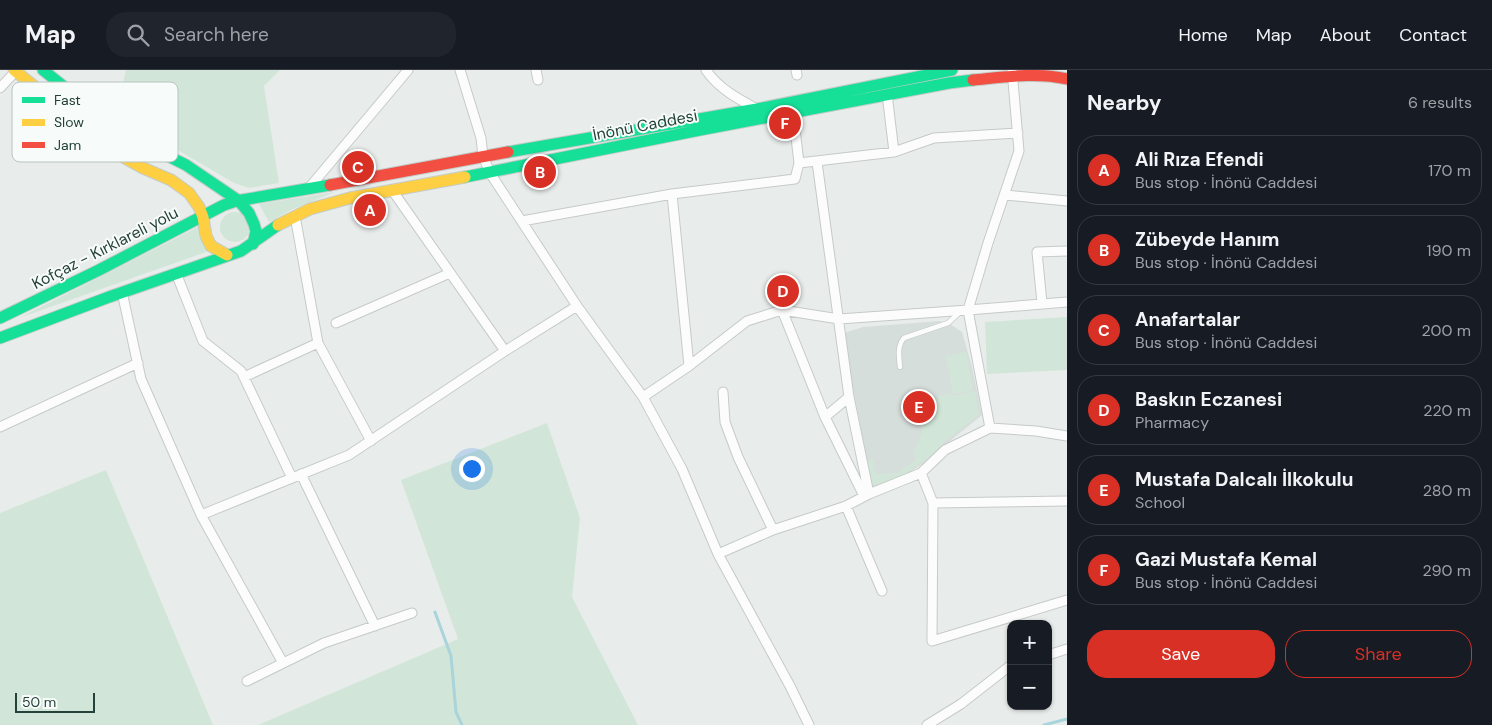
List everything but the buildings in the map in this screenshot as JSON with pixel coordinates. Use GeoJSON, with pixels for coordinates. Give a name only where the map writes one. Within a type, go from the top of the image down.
{"type":"FeatureCollection","features":[{"type":"Feature","properties":{"kind":"main road"},"geometry":{"type":"LineString","coordinates":[[43,70],[58,82]]}},
{"type":"Feature","properties":{"kind":"main road","name":"İnönü Caddesi"},"geometry":{"type":"LineString","coordinates":[[224,205],[483,156],[757,109],[952,70]]}},
{"type":"Feature","properties":{"kind":"main road"},"geometry":{"type":"LineString","coordinates":[[15,71],[29,82]]}},
{"type":"Feature","properties":{"kind":"main road","name":"İnönü Caddesi"},"geometry":{"type":"LineString","coordinates":[[227,256],[253,244],[270,230],[295,216],[328,203],[949,83],[1013,73],[1067,79]]}},
{"type":"Feature","properties":{"kind":"main road"},"geometry":{"type":"LineString","coordinates":[[134,162],[182,187],[189,193],[199,207],[203,217],[206,236],[211,246],[227,256]]}},
{"type":"Feature","properties":{"kind":"main road"},"geometry":{"type":"LineString","coordinates":[[178,162],[239,201],[249,213],[254,224],[256,231],[253,244]]}},
{"type":"Feature","properties":{"kind":"main road","name":"Kofçaz - Kırklareli yolu"},"geometry":{"type":"LineString","coordinates":[[0,318],[224,205]]}},
{"type":"Feature","properties":{"kind":"main road"},"geometry":{"type":"LineString","coordinates":[[0,338],[122,292],[227,256]]}},
{"type":"Feature","properties":{"kind":"street"},"geometry":{"type":"LineString","coordinates":[[309,188],[408,70]]}},
{"type":"Feature","properties":{"kind":"street"},"geometry":{"type":"LineString","coordinates":[[460,70],[481,138],[483,156],[490,173],[577,306],[643,397],[682,469],[718,554],[790,686],[809,725]]}},
{"type":"Feature","properties":{"kind":"street"},"geometry":{"type":"LineString","coordinates":[[536,70],[538,80]]}},
{"type":"Feature","properties":{"kind":"street"},"geometry":{"type":"LineString","coordinates":[[706,70],[733,96],[757,109]]}},
{"type":"Feature","properties":{"kind":"street"},"geometry":{"type":"LineString","coordinates":[[0,88],[15,71]]}},
{"type":"Feature","properties":{"kind":"street"},"geometry":{"type":"LineString","coordinates":[[990,428],[964,311],[1019,151],[1013,73]]}},
{"type":"Feature","properties":{"kind":"street"},"geometry":{"type":"LineString","coordinates":[[887,94],[894,152]]}},
{"type":"Feature","properties":{"kind":"street"},"geometry":{"type":"LineString","coordinates":[[522,221],[672,194],[796,179],[799,163],[793,112]]}},
{"type":"Feature","properties":{"kind":"street"},"geometry":{"type":"LineString","coordinates":[[799,163],[894,152],[934,138],[1018,133]]}},
{"type":"Feature","properties":{"kind":"street"},"geometry":{"type":"LineString","coordinates":[[817,162],[849,398],[867,495]]}},
{"type":"Feature","properties":{"kind":"street"},"geometry":{"type":"LineString","coordinates":[[392,190],[505,352]]}},
{"type":"Feature","properties":{"kind":"street"},"geometry":{"type":"LineString","coordinates":[[672,194],[689,366]]}},
{"type":"Feature","properties":{"kind":"street"},"geometry":{"type":"LineString","coordinates":[[1005,195],[1067,201]]}},
{"type":"Feature","properties":{"kind":"street"},"geometry":{"type":"LineString","coordinates":[[295,216],[318,343],[371,441]]}},
{"type":"Feature","properties":{"kind":"street"},"geometry":{"type":"LineString","coordinates":[[1042,303],[1037,252],[1067,251]]}},
{"type":"Feature","properties":{"kind":"street"},"geometry":{"type":"LineString","coordinates":[[176,273],[203,341],[241,371],[375,626]]}},
{"type":"Feature","properties":{"kind":"street"},"geometry":{"type":"LineString","coordinates":[[336,323],[450,273]]}},
{"type":"Feature","properties":{"kind":"street"},"geometry":{"type":"LineString","coordinates":[[122,292],[141,379],[201,515],[283,663]]}},
{"type":"Feature","properties":{"kind":"street"},"geometry":{"type":"LineString","coordinates":[[643,397],[689,366],[747,321],[782,310],[839,319],[1067,302]]}},
{"type":"Feature","properties":{"kind":"street"},"geometry":{"type":"LineString","coordinates":[[201,515],[349,455],[577,306]]}},
{"type":"Feature","properties":{"kind":"street"},"geometry":{"type":"LineString","coordinates":[[782,310],[825,417],[867,495]]}},
{"type":"Feature","properties":{"kind":"street"},"geometry":{"type":"LineString","coordinates":[[244,377],[318,343]]}},
{"type":"Feature","properties":{"kind":"street"},"geometry":{"type":"LineString","coordinates":[[0,427],[138,363]]}},
{"type":"Feature","properties":{"kind":"street"},"geometry":{"type":"LineString","coordinates":[[723,392],[725,422],[738,457],[773,530]]}},
{"type":"Feature","properties":{"kind":"street"},"geometry":{"type":"LineString","coordinates":[[825,417],[849,398]]}},
{"type":"Feature","properties":{"kind":"street"},"geometry":{"type":"LineString","coordinates":[[718,554],[773,530],[846,506],[867,495],[921,473],[945,450],[990,428],[1067,436]]}},
{"type":"Feature","properties":{"kind":"street"},"geometry":{"type":"LineString","coordinates":[[921,473],[933,503],[932,641],[1067,600]]}},
{"type":"Feature","properties":{"kind":"street"},"geometry":{"type":"LineString","coordinates":[[933,503],[1067,501]]}},
{"type":"Feature","properties":{"kind":"street"},"geometry":{"type":"LineString","coordinates":[[846,506],[882,591]]}},
{"type":"Feature","properties":{"kind":"street"},"geometry":{"type":"LineString","coordinates":[[247,681],[324,643],[412,613]]}},
{"type":"Feature","properties":{"kind":"street"},"geometry":{"type":"LineString","coordinates":[[1052,654],[1067,649]]}},
{"type":"Feature","properties":{"kind":"street"},"geometry":{"type":"LineString","coordinates":[[927,725],[961,704],[1007,668]]}},
{"type":"Feature","properties":{"kind":"lane"},"geometry":{"type":"LineString","coordinates":[[900,367],[899,347],[904,338],[948,323],[964,311]]}},
{"type":"Feature","properties":{"kind":"shaded area"},"geometry":{"type":"Polygon","coordinates":[[[939,321],[948,323],[962,332],[972,367],[982,415],[951,440],[929,463],[922,464],[889,483],[870,487],[868,485],[867,460],[846,353],[844,333],[863,327],[939,321]]]}},
{"type":"Feature","properties":{"kind":"green space"},"geometry":{"type":"Polygon","coordinates":[[[126,70],[280,70],[264,86],[279,183],[249,188],[234,183],[178,150],[178,82],[123,82],[126,70]]]}},
{"type":"Feature","properties":{"kind":"green space"},"geometry":{"type":"Polygon","coordinates":[[[335,192],[293,209],[269,222],[259,204],[335,192]]]}},
{"type":"Feature","properties":{"kind":"green space"},"geometry":{"type":"Polygon","coordinates":[[[235,212],[245,217],[250,227],[245,237],[235,242],[225,237],[220,227],[225,217],[235,212]]]}},
{"type":"Feature","properties":{"kind":"green space"},"geometry":{"type":"Polygon","coordinates":[[[200,226],[209,251],[19,318],[200,226]]]}},
{"type":"Feature","properties":{"kind":"green space"},"geometry":{"type":"Polygon","coordinates":[[[1067,317],[1067,370],[987,374],[985,322],[1067,317]]]}},
{"type":"Feature","properties":{"kind":"green space"},"geometry":{"type":"Polygon","coordinates":[[[966,352],[973,390],[953,394],[946,356],[966,352]]]}},
{"type":"Feature","properties":{"kind":"green space"},"geometry":{"type":"Polygon","coordinates":[[[975,391],[979,415],[944,442],[928,461],[916,466],[895,481],[870,485],[868,462],[871,458],[876,474],[898,473],[916,460],[914,452],[922,433],[921,421],[936,420],[938,397],[951,393],[953,396],[975,391]]]}},
{"type":"Feature","properties":{"kind":"green space"},"geometry":{"type":"Polygon","coordinates":[[[547,423],[580,518],[572,597],[638,725],[258,725],[458,639],[401,480],[547,423]]]}},
{"type":"Feature","properties":{"kind":"green space"},"geometry":{"type":"Polygon","coordinates":[[[106,470],[213,725],[0,725],[0,513],[106,470]]]}},
{"type":"Feature","properties":{"kind":"waterway"},"geometry":{"type":"LineString","coordinates":[[435,612],[451,656],[456,712],[462,725]]}},
{"type":"Feature","properties":{"kind":"waterway"},"geometry":{"type":"LineString","coordinates":[[1044,725],[1067,719]]}},
{"type":"Feature","properties":{"kind":"traffic: fast"},"geometry":{"type":"LineString","coordinates":[[43,70],[58,82]]}},
{"type":"Feature","properties":{"kind":"traffic: fast"},"geometry":{"type":"LineString","coordinates":[[508,152],[757,109],[952,70]]}},
{"type":"Feature","properties":{"kind":"traffic: fast"},"geometry":{"type":"LineString","coordinates":[[465,177],[700,130],[973,80]]}},
{"type":"Feature","properties":{"kind":"traffic: fast"},"geometry":{"type":"LineString","coordinates":[[178,161],[239,201],[249,213],[254,224],[256,231],[253,244]]}},
{"type":"Feature","properties":{"kind":"traffic: fast"},"geometry":{"type":"LineString","coordinates":[[0,318],[99,270],[224,205],[236,201],[330,185]]}},
{"type":"Feature","properties":{"kind":"traffic: fast"},"geometry":{"type":"LineString","coordinates":[[0,338],[109,297],[241,251],[278,225]]}},
{"type":"Feature","properties":{"kind":"traffic: slow"},"geometry":{"type":"LineString","coordinates":[[14,70],[29,82]]}},
{"type":"Feature","properties":{"kind":"traffic: slow"},"geometry":{"type":"LineString","coordinates":[[132,162],[171,180],[189,193],[199,207],[203,217],[206,236],[211,246],[227,255]]}},
{"type":"Feature","properties":{"kind":"traffic: slow"},"geometry":{"type":"LineString","coordinates":[[278,225],[310,209],[350,198],[465,177]]}},
{"type":"Feature","properties":{"kind":"traffic: jam"},"geometry":{"type":"LineString","coordinates":[[973,80],[1032,75],[1067,79]]}},
{"type":"Feature","properties":{"kind":"traffic: jam"},"geometry":{"type":"LineString","coordinates":[[330,185],[508,152]]}},
{"type":"Feature","properties":{"kind":"place","name":"Gazi Mustafa Kemal"},"geometry":{"type":"Point","coordinates":[785,123]}},
{"type":"Feature","properties":{"kind":"place","name":"Anafartalar"},"geometry":{"type":"Point","coordinates":[358,167]}},
{"type":"Feature","properties":{"kind":"place","name":"Zübeyde Hanım"},"geometry":{"type":"Point","coordinates":[540,172]}},
{"type":"Feature","properties":{"kind":"place","name":"Ali Rıza Efendi"},"geometry":{"type":"Point","coordinates":[370,210]}},
{"type":"Feature","properties":{"kind":"place","name":"Baskın Eczanesi"},"geometry":{"type":"Point","coordinates":[783,291]}},
{"type":"Feature","properties":{"kind":"place","name":"Mustafa Dalcalı İlkokulu"},"geometry":{"type":"Point","coordinates":[919,407]}}]}
